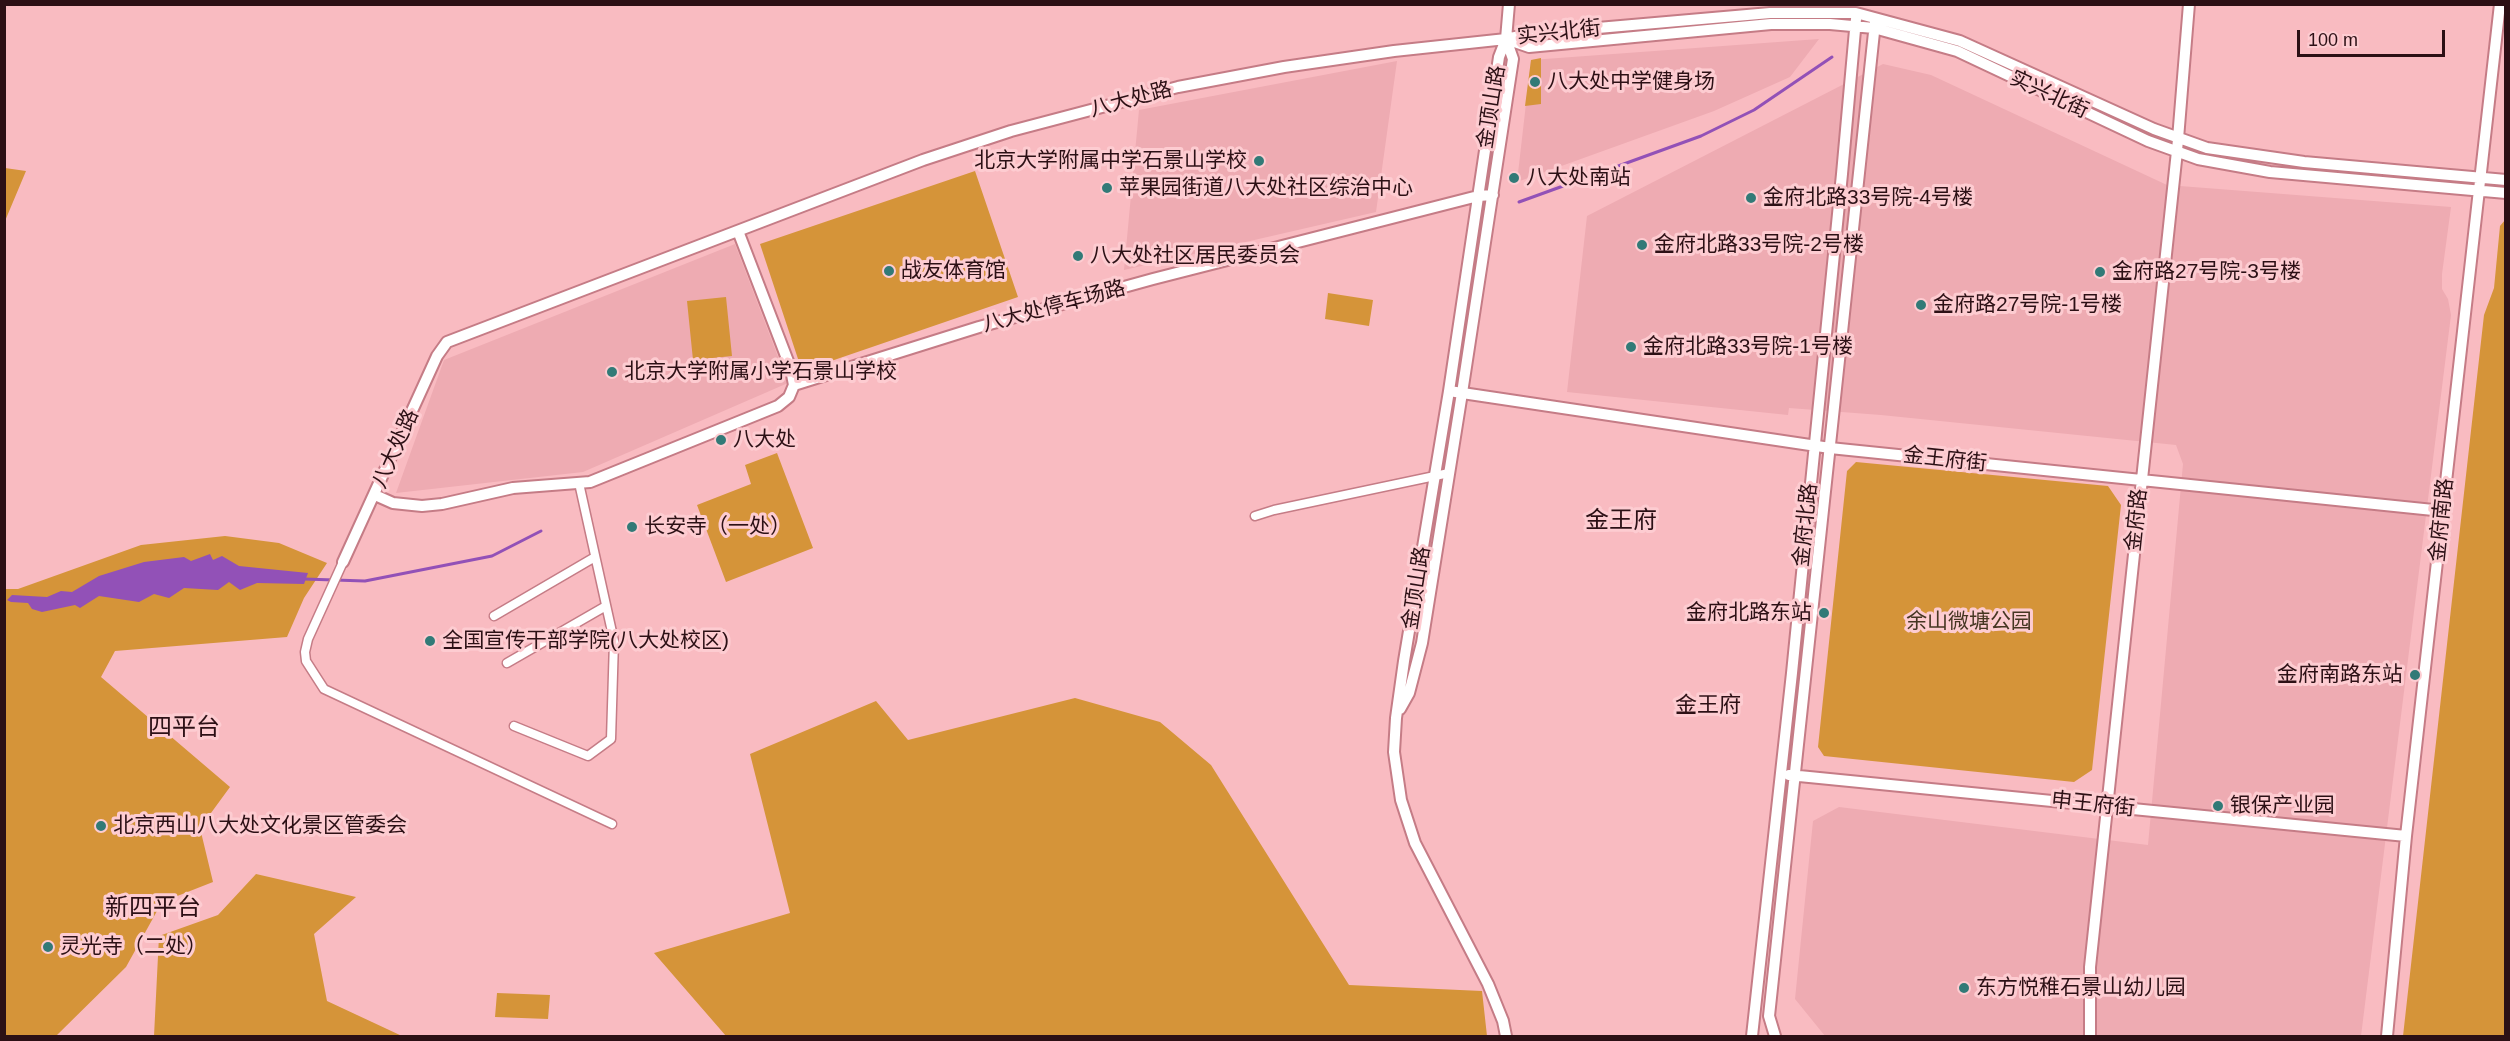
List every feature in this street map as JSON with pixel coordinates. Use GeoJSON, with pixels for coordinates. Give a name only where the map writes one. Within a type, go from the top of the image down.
{"type":"FeatureCollection","features":[{"type":"Feature","properties":{"kind":"street"},"geometry":{"type":"LineString","coordinates":[[1506,39],[1509,4]]}},
{"type":"Feature","properties":{"kind":"street","name":"金府路"},"geometry":{"type":"LineString","coordinates":[[2090,1036],[2090,967],[2177,151],[2188,4]]}},
{"type":"Feature","properties":{"kind":"street","name":"金府南路"},"geometry":{"type":"LineString","coordinates":[[2387,1036],[2406,836],[2500,4]]}},
{"type":"Feature","properties":{"kind":"street","name":"实兴北街"},"geometry":{"type":"LineString","coordinates":[[1506,39],[1529,34],[1770,13],[1856,13],[1957,51],[2138,136],[2198,159],[2229,166],[2505,193]]}},
{"type":"Feature","properties":{"kind":"street","name":"金府北路"},"geometry":{"type":"LineString","coordinates":[[1752,1036],[1842,174],[1856,13]]}},
{"type":"Feature","properties":{"kind":"street","name":"实兴北街"},"geometry":{"type":"LineString","coordinates":[[1506,39],[1529,47],[1771,24],[1855,25],[1875,22],[1960,41],[2177,139],[2207,148],[2248,155],[2505,180]]}},
{"type":"Feature","properties":{"kind":"street","name":"金府北路"},"geometry":{"type":"LineString","coordinates":[[1775,1036],[1769,1016],[1875,22]]}},
{"type":"Feature","properties":{"kind":"street","name":"金顶山路"},"geometry":{"type":"LineString","coordinates":[[1396,718],[1409,693],[1422,643],[1513,59],[1506,39]]}},
{"type":"Feature","properties":{"kind":"street","name":"金顶山路"},"geometry":{"type":"LineString","coordinates":[[1506,39],[1499,57],[1449,391],[1396,718],[1394,752],[1396,775],[1408,825],[1426,867],[1488,984],[1506,1036]]}},
{"type":"Feature","properties":{"kind":"street","name":"八大处路"},"geometry":{"type":"LineString","coordinates":[[343,562],[437,356],[444,345],[452,340],[934,156],[1011,132],[1178,87],[1284,67],[1506,39]]}},
{"type":"Feature","properties":{"kind":"street","name":"八大处停车场路"},"geometry":{"type":"LineString","coordinates":[[794,385],[980,327],[1152,279],[1478,196],[1492,195]]}},
{"type":"Feature","properties":{"kind":"street"},"geometry":{"type":"LineString","coordinates":[[375,495],[393,503],[405,505],[442,504],[513,488],[590,482],[778,406],[789,398],[794,385],[791,369],[738,231]]}},
{"type":"Feature","properties":{"kind":"street","name":"金王府街"},"geometry":{"type":"LineString","coordinates":[[1449,391],[1830,448],[2443,511]]}},
{"type":"Feature","properties":{"kind":"street"},"geometry":{"type":"LineString","coordinates":[[1255,516],[1449,473]]}},
{"type":"Feature","properties":{"kind":"street"},"geometry":{"type":"LineString","coordinates":[[514,726],[588,756],[611,739],[614,641],[579,483]]}},
{"type":"Feature","properties":{"kind":"street"},"geometry":{"type":"LineString","coordinates":[[494,615],[595,557]]}},
{"type":"Feature","properties":{"kind":"street"},"geometry":{"type":"LineString","coordinates":[[343,562],[308,639],[305,652],[306,661],[324,689],[612,824]]}},
{"type":"Feature","properties":{"kind":"street"},"geometry":{"type":"LineString","coordinates":[[507,663],[606,606]]}},
{"type":"Feature","properties":{"kind":"street","name":"申王府街"},"geometry":{"type":"LineString","coordinates":[[1780,774],[2406,836]]}},
{"type":"Feature","properties":{"kind":"shaded area"},"geometry":{"type":"Polygon","coordinates":[[[1819,39],[1790,77],[1714,111],[1517,182],[1531,60],[1819,39]]]}},
{"type":"Feature","properties":{"kind":"shaded area","name":"北京大学附属中学石景山学校"},"geometry":{"type":"Polygon","coordinates":[[[1397,61],[1376,212],[1124,270],[1139,110],[1397,61]]]}},
{"type":"Feature","properties":{"kind":"shaded area"},"geometry":{"type":"Polygon","coordinates":[[[1883,64],[1931,75],[2167,185],[2451,207],[2442,289],[2448,299],[2451,315],[2361,1036],[1825,1036],[1795,999],[1813,821],[1839,807],[2148,845],[2183,464],[2176,445],[1881,415],[1789,408],[1788,415],[1567,392],[1587,216],[1883,64]]]}},
{"type":"Feature","properties":{"kind":"shaded area","name":"北京大学附属小学石景山学校"},"geometry":{"type":"Polygon","coordinates":[[[735,244],[788,383],[583,472],[396,493],[444,360],[735,244]]]}},
{"type":"Feature","properties":{"kind":"shaded area"},"geometry":{"type":"Polygon","coordinates":[[[210,554],[213,560],[222,556],[239,566],[308,573],[304,584],[257,583],[240,590],[229,582],[218,590],[184,588],[169,598],[154,594],[139,602],[99,596],[80,608],[75,605],[42,612],[32,609],[28,603],[7,600],[12,595],[47,597],[61,591],[72,592],[99,576],[144,562],[184,557],[191,561],[210,554]]]}},
{"type":"Feature","properties":{"kind":"green space","name":"八大处中学健身场"},"geometry":{"type":"Polygon","coordinates":[[[1541,58],[1541,104],[1525,106],[1531,60],[1541,58]]]}},
{"type":"Feature","properties":{"kind":"green space"},"geometry":{"type":"Polygon","coordinates":[[[4,168],[26,171],[5,221],[4,168]]]}},
{"type":"Feature","properties":{"kind":"green space","name":"战友体育馆"},"geometry":{"type":"Polygon","coordinates":[[[975,171],[1018,297],[802,371],[760,244],[975,171]]]}},
{"type":"Feature","properties":{"kind":"green space"},"geometry":{"type":"Polygon","coordinates":[[[2505,220],[2505,1036],[2403,1036],[2484,315],[2494,288],[2500,226],[2505,220]]]}},
{"type":"Feature","properties":{"kind":"green space"},"geometry":{"type":"Polygon","coordinates":[[[1328,293],[1373,300],[1369,326],[1325,319],[1328,293]]]}},
{"type":"Feature","properties":{"kind":"green space"},"geometry":{"type":"Polygon","coordinates":[[[726,297],[732,356],[693,360],[687,301],[726,297]]]}},
{"type":"Feature","properties":{"kind":"green space"},"geometry":{"type":"Polygon","coordinates":[[[777,453],[813,548],[726,582],[697,505],[751,484],[745,465],[777,453]]]}},
{"type":"Feature","properties":{"kind":"green space","name":"余山微塘公园"},"geometry":{"type":"Polygon","coordinates":[[[1856,462],[2108,486],[2121,505],[2092,770],[2074,782],[1824,756],[1818,747],[1847,471],[1856,462]]]}},
{"type":"Feature","properties":{"kind":"green space"},"geometry":{"type":"Polygon","coordinates":[[[225,536],[279,543],[327,563],[304,598],[287,637],[115,651],[101,677],[230,787],[200,828],[213,882],[162,902],[126,967],[56,1036],[5,1036],[4,589],[18,589],[141,545],[225,536]]]}},
{"type":"Feature","properties":{"kind":"green space"},"geometry":{"type":"Polygon","coordinates":[[[1075,698],[1160,722],[1211,765],[1349,985],[1482,991],[1487,1036],[726,1036],[654,953],[790,913],[750,754],[876,701],[908,740],[1075,698]]]}},
{"type":"Feature","properties":{"kind":"green space"},"geometry":{"type":"Polygon","coordinates":[[[256,874],[356,897],[314,934],[327,1001],[402,1036],[154,1036],[159,936],[218,915],[256,874]]]}},
{"type":"Feature","properties":{"kind":"green space"},"geometry":{"type":"Polygon","coordinates":[[[497,993],[550,995],[548,1019],[495,1017],[497,993]]]}},
{"type":"Feature","properties":{"kind":"waterway"},"geometry":{"type":"LineString","coordinates":[[1519,202],[1701,136],[1754,110],[1832,57]]}},
{"type":"Feature","properties":{"kind":"waterway"},"geometry":{"type":"LineString","coordinates":[[304,579],[365,581],[492,556],[541,531]]}},
{"type":"Feature","properties":{"kind":"place","name":"八大处中学健身场"},"geometry":{"type":"Point","coordinates":[1535,82]}},
{"type":"Feature","properties":{"kind":"place","name":"北京大学附属中学石景山学校"},"geometry":{"type":"Point","coordinates":[1259,161]}},
{"type":"Feature","properties":{"kind":"place","name":"八大处南站"},"geometry":{"type":"Point","coordinates":[1514,178]}},
{"type":"Feature","properties":{"kind":"place","name":"苹果园街道八大处社区综治中心"},"geometry":{"type":"Point","coordinates":[1107,188]}},
{"type":"Feature","properties":{"kind":"place","name":"金府北路33号院-4号楼"},"geometry":{"type":"Point","coordinates":[1751,198]}},
{"type":"Feature","properties":{"kind":"place","name":"金府北路33号院-2号楼"},"geometry":{"type":"Point","coordinates":[1642,245]}},
{"type":"Feature","properties":{"kind":"place","name":"八大处社区居民委员会"},"geometry":{"type":"Point","coordinates":[1078,256]}},
{"type":"Feature","properties":{"kind":"place","name":"战友体育馆"},"geometry":{"type":"Point","coordinates":[889,271]}},
{"type":"Feature","properties":{"kind":"place","name":"金府路27号院-3号楼"},"geometry":{"type":"Point","coordinates":[2100,272]}},
{"type":"Feature","properties":{"kind":"place","name":"金府路27号院-1号楼"},"geometry":{"type":"Point","coordinates":[1921,305]}},
{"type":"Feature","properties":{"kind":"place","name":"金府北路33号院-1号楼"},"geometry":{"type":"Point","coordinates":[1631,347]}},
{"type":"Feature","properties":{"kind":"place","name":"北京大学附属小学石景山学校"},"geometry":{"type":"Point","coordinates":[612,372]}},
{"type":"Feature","properties":{"kind":"place","name":"八大处"},"geometry":{"type":"Point","coordinates":[721,440]}},
{"type":"Feature","properties":{"kind":"place","name":"长安寺（一处）"},"geometry":{"type":"Point","coordinates":[632,527]}},
{"type":"Feature","properties":{"kind":"place","name":"金府北路东站"},"geometry":{"type":"Point","coordinates":[1824,613]}},
{"type":"Feature","properties":{"kind":"place","name":"全国宣传干部学院(八大处校区)"},"geometry":{"type":"Point","coordinates":[430,641]}},
{"type":"Feature","properties":{"kind":"place","name":"金府南路东站"},"geometry":{"type":"Point","coordinates":[2415,675]}},
{"type":"Feature","properties":{"kind":"place","name":"银保产业园"},"geometry":{"type":"Point","coordinates":[2218,806]}},
{"type":"Feature","properties":{"kind":"place","name":"北京西山八大处文化景区管委会"},"geometry":{"type":"Point","coordinates":[101,826]}},
{"type":"Feature","properties":{"kind":"place","name":"灵光寺（二处）"},"geometry":{"type":"Point","coordinates":[48,947]}},
{"type":"Feature","properties":{"kind":"place","name":"东方悦稚石景山幼儿园"},"geometry":{"type":"Point","coordinates":[1964,988]}},
{"type":"Feature","properties":{"kind":"district","name":"金王府"},"geometry":{"type":"Point","coordinates":[1621,521]}},
{"type":"Feature","properties":{"kind":"district","name":"金王府"},"geometry":{"type":"Point","coordinates":[1708,706]}},
{"type":"Feature","properties":{"kind":"district","name":"四平台"},"geometry":{"type":"Point","coordinates":[184,728]}},
{"type":"Feature","properties":{"kind":"district","name":"新四平台"},"geometry":{"type":"Point","coordinates":[153,908]}}]}
